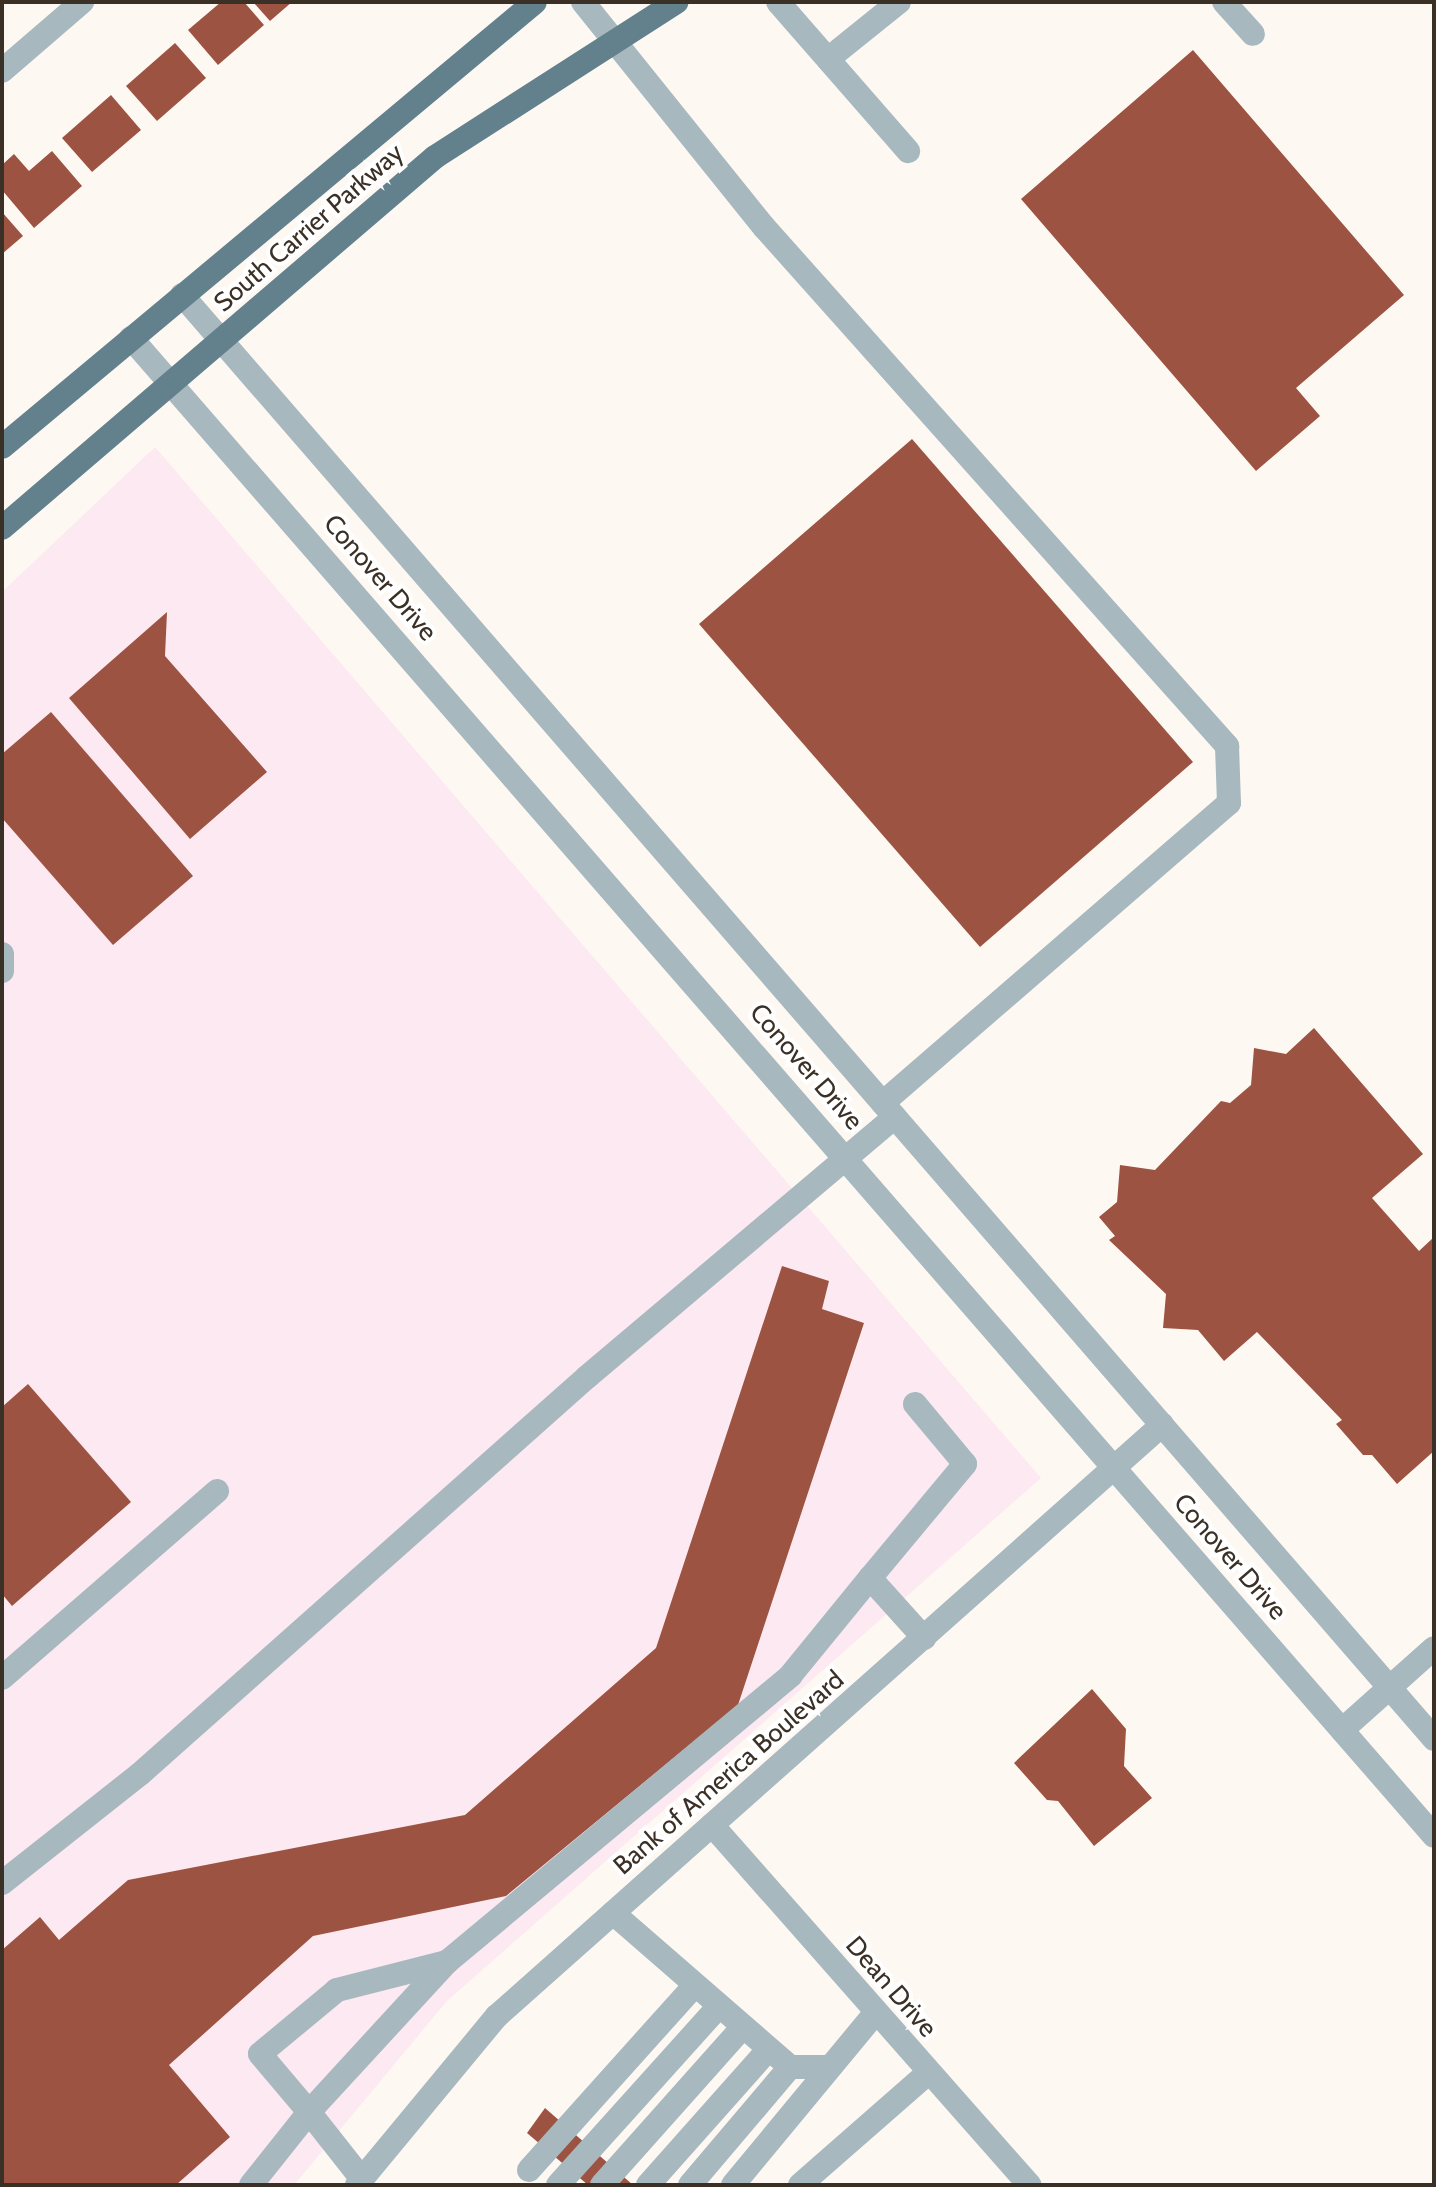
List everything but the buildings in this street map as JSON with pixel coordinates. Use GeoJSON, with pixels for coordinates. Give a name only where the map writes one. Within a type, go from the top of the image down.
{"type":"FeatureCollection","features":[{"type":"Feature","properties":{"kind":"main road","name":"South Carrier Parkway"},"geometry":{"type":"LineString","coordinates":[[2,447],[535,2]]}},
{"type":"Feature","properties":{"kind":"main road","name":"South Carrier Parkway"},"geometry":{"type":"LineString","coordinates":[[2,528],[435,157],[676,2]]}},
{"type":"Feature","properties":{"kind":"street"},"geometry":{"type":"LineString","coordinates":[[2,71],[82,2]]}},
{"type":"Feature","properties":{"kind":"street"},"geometry":{"type":"LineString","coordinates":[[2,1883],[140,1774],[587,1377],[847,1157],[889,1110],[1229,803],[1227,746],[764,227],[583,2]]}},
{"type":"Feature","properties":{"kind":"street"},"geometry":{"type":"LineString","coordinates":[[778,2],[908,151]]}},
{"type":"Feature","properties":{"kind":"street"},"geometry":{"type":"LineString","coordinates":[[828,59],[899,2]]}},
{"type":"Feature","properties":{"kind":"street"},"geometry":{"type":"LineString","coordinates":[[1224,2],[1253,34]]}},
{"type":"Feature","properties":{"kind":"street","name":"Conover Drive"},"geometry":{"type":"LineString","coordinates":[[182,295],[1434,1739]]}},
{"type":"Feature","properties":{"kind":"street","name":"Conover Drive"},"geometry":{"type":"LineString","coordinates":[[131,338],[847,1157],[1434,1836]]}},
{"type":"Feature","properties":{"kind":"street"},"geometry":{"type":"LineString","coordinates":[[2,954],[2,971]]}},
{"type":"Feature","properties":{"kind":"street"},"geometry":{"type":"LineString","coordinates":[[251,2185],[309,2112],[447,1962],[790,1676],[965,1464],[915,1404]]}},
{"type":"Feature","properties":{"kind":"street","name":"Bank of America Boulevard"},"geometry":{"type":"LineString","coordinates":[[360,2182],[497,2016],[1162,1425]]}},
{"type":"Feature","properties":{"kind":"street"},"geometry":{"type":"LineString","coordinates":[[2,1678],[217,1491]]}},
{"type":"Feature","properties":{"kind":"street"},"geometry":{"type":"LineString","coordinates":[[870,1578],[924,1638]]}},
{"type":"Feature","properties":{"kind":"street"},"geometry":{"type":"LineString","coordinates":[[1342,1730],[1434,1648]]}},
{"type":"Feature","properties":{"kind":"street","name":"Dean Drive"},"geometry":{"type":"LineString","coordinates":[[712,1825],[1029,2185]]}},
{"type":"Feature","properties":{"kind":"street"},"geometry":{"type":"LineString","coordinates":[[613,1913],[790,2067],[828,2067]]}},
{"type":"Feature","properties":{"kind":"street"},"geometry":{"type":"LineString","coordinates":[[360,2182],[309,2112],[260,2054],[337,1990],[447,1962]]}},
{"type":"Feature","properties":{"kind":"street"},"geometry":{"type":"LineString","coordinates":[[529,2170],[694,1986]]}},
{"type":"Feature","properties":{"kind":"street"},"geometry":{"type":"LineString","coordinates":[[558,2185],[719,2006]]}},
{"type":"Feature","properties":{"kind":"street"},"geometry":{"type":"LineString","coordinates":[[733,2185],[876,2012]]}},
{"type":"Feature","properties":{"kind":"street"},"geometry":{"type":"LineString","coordinates":[[602,2185],[743,2027]]}},
{"type":"Feature","properties":{"kind":"street"},"geometry":{"type":"LineString","coordinates":[[648,2185],[768,2050]]}},
{"type":"Feature","properties":{"kind":"street"},"geometry":{"type":"LineString","coordinates":[[690,2185],[790,2067]]}},
{"type":"Feature","properties":{"kind":"street"},"geometry":{"type":"LineString","coordinates":[[800,2185],[929,2072]]}},
{"type":"Feature","properties":{"kind":"shaded area"},"geometry":{"type":"Polygon","coordinates":[[[155,447],[1041,1478],[447,2001],[294,2185],[2,2185],[2,592],[155,447]]]}}]}
